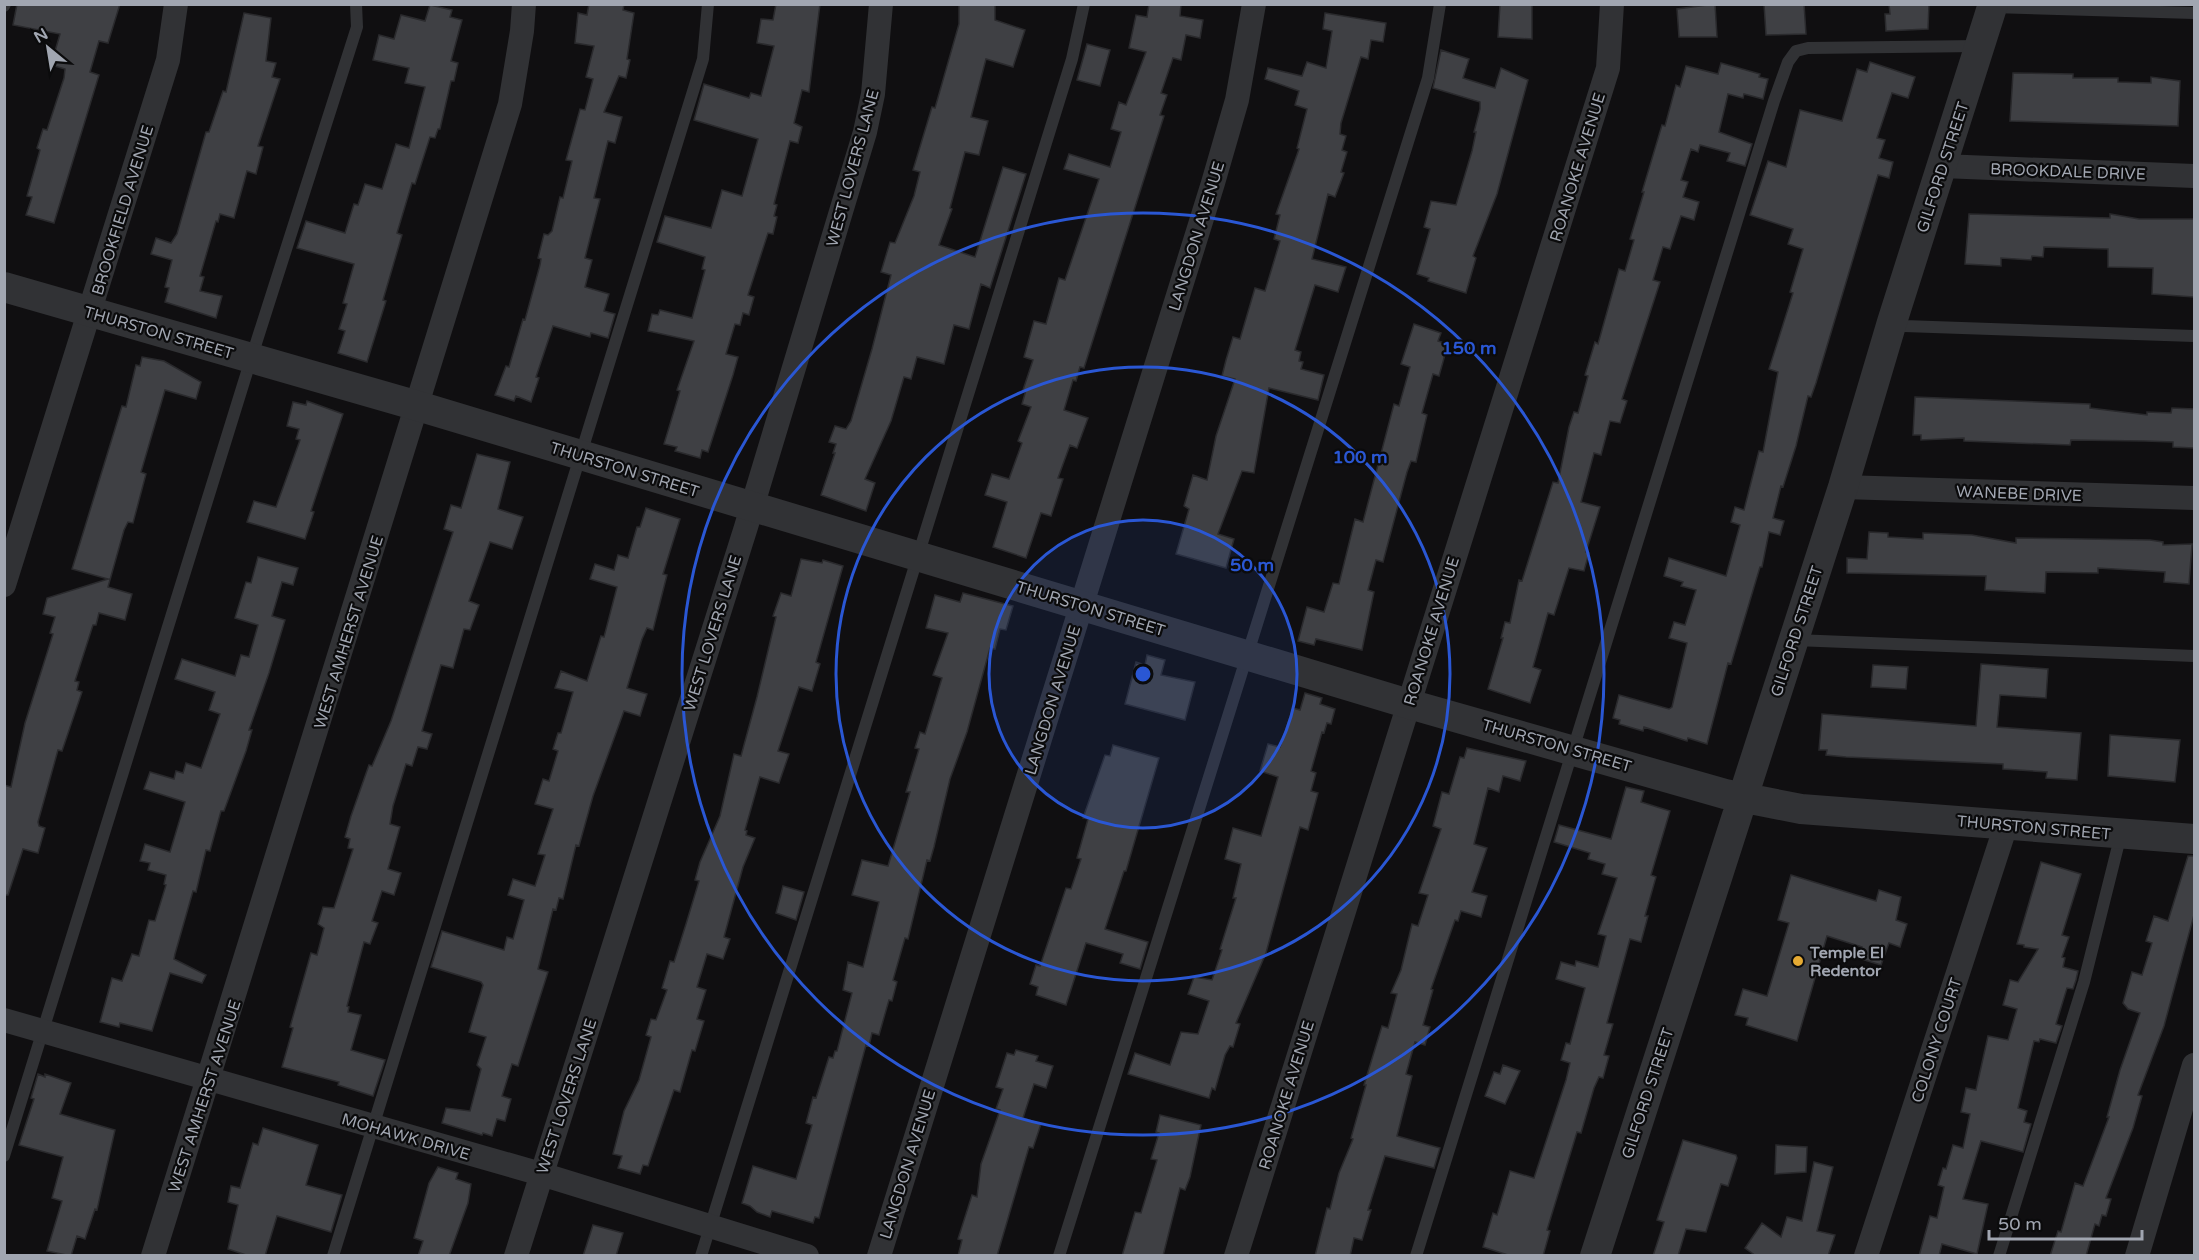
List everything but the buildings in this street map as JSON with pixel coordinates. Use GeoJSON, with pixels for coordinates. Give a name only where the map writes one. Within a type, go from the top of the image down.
{"type":"FeatureCollection","features":[{"type":"Feature","properties":{"kind":"street","name":"BROOKFIELD AVENUE"},"geometry":{"type":"LineString","coordinates":[[4,585],[168,60],[176,4]]}},
{"type":"Feature","properties":{"kind":"street","name":"WEST AMHERST AVENUE"},"geometry":{"type":"LineString","coordinates":[[153,1256],[210,1079],[510,104],[524,4]]}},
{"type":"Feature","properties":{"kind":"street","name":"WEST LOVERS LANE"},"geometry":{"type":"LineString","coordinates":[[516,1256],[752,507],[865,132],[881,36],[881,4]]}},
{"type":"Feature","properties":{"kind":"street","name":"LANGDON AVENUE"},"geometry":{"type":"LineString","coordinates":[[879,1256],[1222,152],[1237,100],[1254,4]]}},
{"type":"Feature","properties":{"kind":"street","name":"ROANOKE AVENUE"},"geometry":{"type":"LineString","coordinates":[[1236,1256],[1608,68],[1612,4]]}},
{"type":"Feature","properties":{"kind":"street","name":"GILFORD STREET"},"geometry":{"type":"LineString","coordinates":[[1595,1256],[1843,487],[1892,322],[1993,6]]}},
{"type":"Feature","properties":{"kind":"street","name":"BROOKDALE DRIVE"},"geometry":{"type":"LineString","coordinates":[[1941,166],[2194,176]]}},
{"type":"Feature","properties":{"kind":"street","name":"THURSTON STREET"},"geometry":{"type":"LineString","coordinates":[[4,287],[418,406],[1409,704],[1741,798],[1801,808],[2194,840]]}},
{"type":"Feature","properties":{"kind":"street","name":"WANEBE DRIVE"},"geometry":{"type":"LineString","coordinates":[[1843,487],[2194,498]]}},
{"type":"Feature","properties":{"kind":"street","name":"COLONY COURT"},"geometry":{"type":"LineString","coordinates":[[1866,1256],[2006,825]]}},
{"type":"Feature","properties":{"kind":"street","name":"MOHAWK DRIVE"},"geometry":{"type":"LineString","coordinates":[[4,1020],[542,1174],[807,1256]]}},
{"type":"Feature","properties":{"kind":"street"},"geometry":{"type":"LineString","coordinates":[[2137,1256],[2194,1065]]}},
{"type":"Feature","properties":{"kind":"lane"},"geometry":{"type":"LineString","coordinates":[[4,1156],[251,359],[357,27],[356,4]]}},
{"type":"Feature","properties":{"kind":"lane"},"geometry":{"type":"LineString","coordinates":[[333,1256],[703,59],[708,4]]}},
{"type":"Feature","properties":{"kind":"lane"},"geometry":{"type":"LineString","coordinates":[[701,1256],[1072,59],[1084,4]]}},
{"type":"Feature","properties":{"kind":"lane"},"geometry":{"type":"LineString","coordinates":[[1059,1256],[1428,78],[1440,4]]}},
{"type":"Feature","properties":{"kind":"lane"},"geometry":{"type":"LineString","coordinates":[[1993,6],[2194,13]]}},
{"type":"Feature","properties":{"kind":"lane"},"geometry":{"type":"LineString","coordinates":[[1416,1256],[1773,101],[1788,62],[1796,51],[1808,48],[1981,46]]}},
{"type":"Feature","properties":{"kind":"lane"},"geometry":{"type":"LineString","coordinates":[[1892,322],[1910,326],[2194,336]]}},
{"type":"Feature","properties":{"kind":"lane"},"geometry":{"type":"LineString","coordinates":[[1793,639],[2194,656]]}},
{"type":"Feature","properties":{"kind":"lane"},"geometry":{"type":"LineString","coordinates":[[1999,1256],[2084,982],[2121,834]]}},
{"type":"Feature","properties":{"kind":"place","name":"Temple El Redentor"},"geometry":{"type":"Point","coordinates":[1798,961]}}]}
